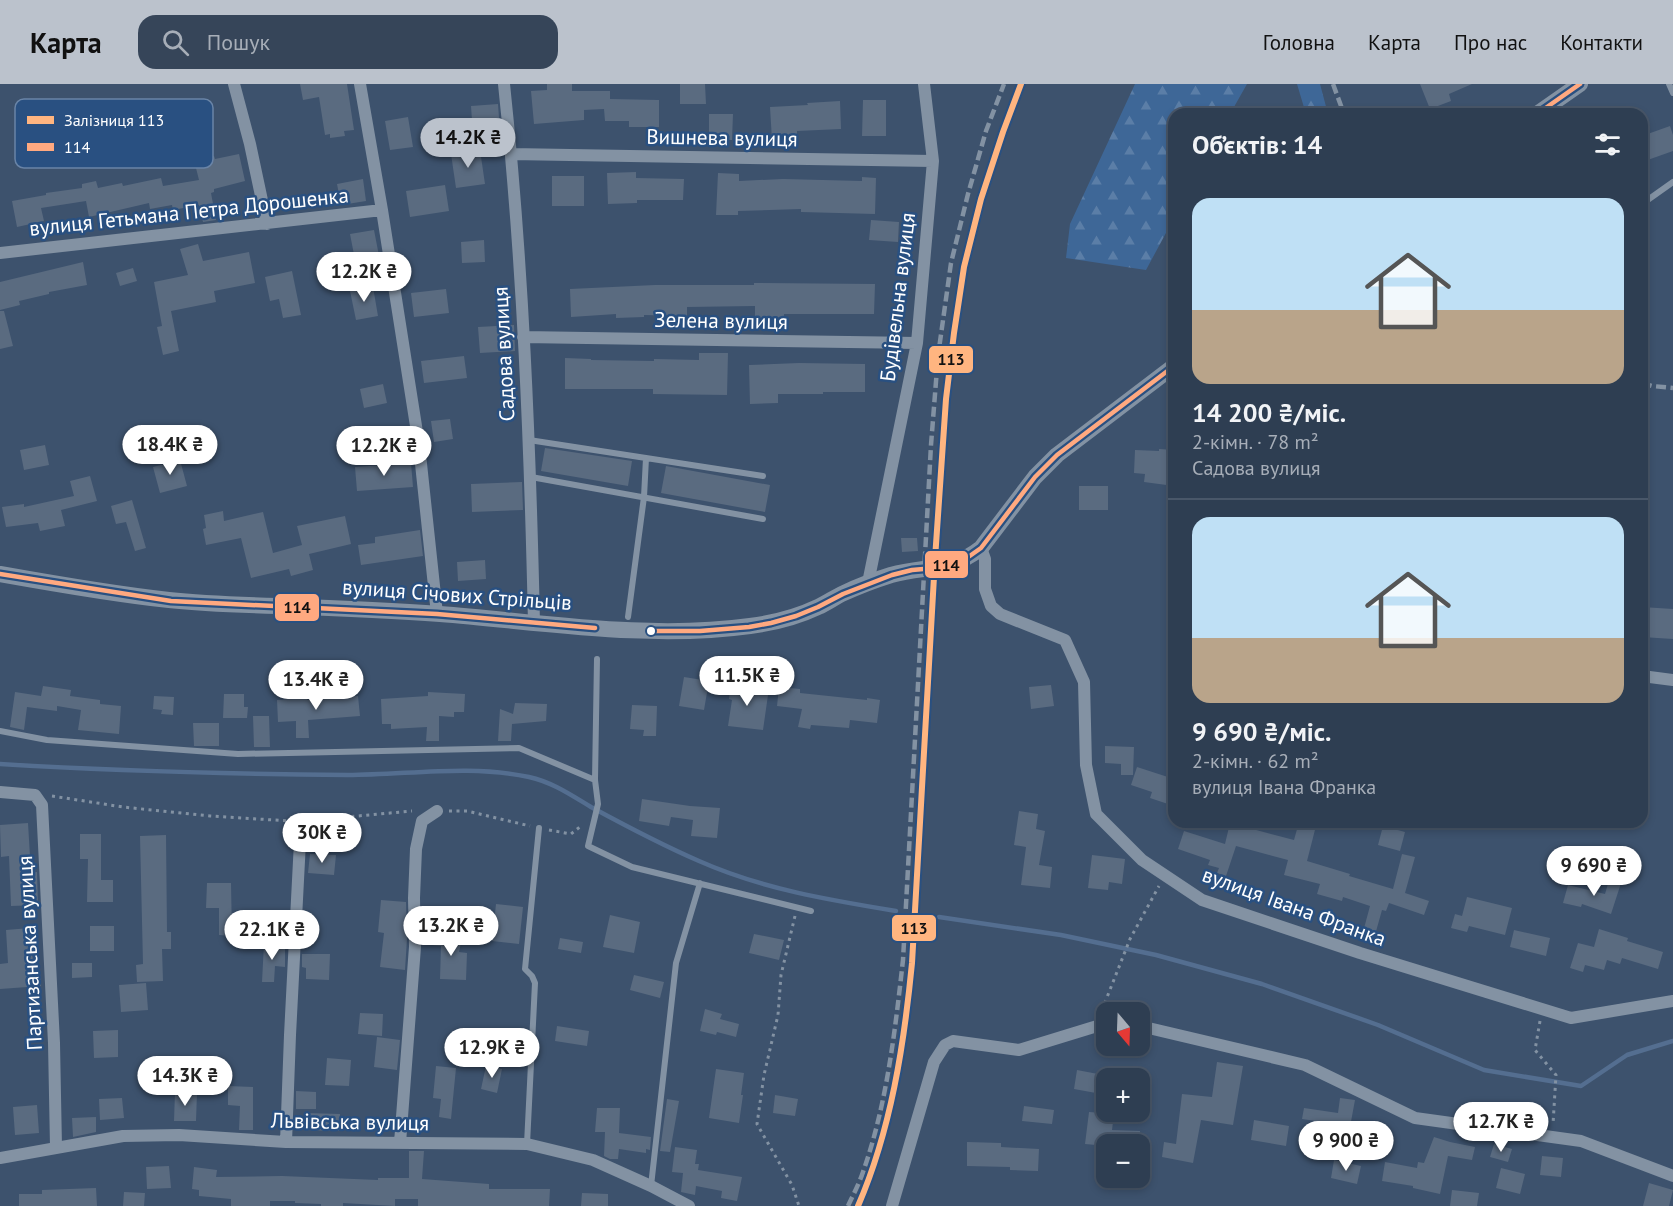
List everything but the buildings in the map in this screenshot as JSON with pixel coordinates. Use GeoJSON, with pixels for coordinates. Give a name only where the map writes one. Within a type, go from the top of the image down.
{"type":"FeatureCollection","features":[{"type":"Feature","properties":{"kind":"street"},"geometry":{"type":"LineString","coordinates":[[234,84],[250,144],[267,224]]}},
{"type":"Feature","properties":{"kind":"street"},"geometry":{"type":"LineString","coordinates":[[360,84],[419,445],[437,614]]}},
{"type":"Feature","properties":{"kind":"street","name":"Садова вулиця"},"geometry":{"type":"LineString","coordinates":[[504,84],[512,154],[529,440],[534,623]]}},
{"type":"Feature","properties":{"kind":"street","name":"Будівельна вулиця"},"geometry":{"type":"LineString","coordinates":[[868,583],[917,343],[933,161],[924,84]]}},
{"type":"Feature","properties":{"kind":"street"},"geometry":{"type":"LineString","coordinates":[[1546,108],[1580,84]]}},
{"type":"Feature","properties":{"kind":"street","name":"Вишнева вулиця"},"geometry":{"type":"LineString","coordinates":[[512,154],[933,161]]}},
{"type":"Feature","properties":{"kind":"street","name":"вулиця Гетьмана Петра Дорошенка"},"geometry":{"type":"LineString","coordinates":[[0,253],[382,210]]}},
{"type":"Feature","properties":{"kind":"street","name":"Зелена вулиця"},"geometry":{"type":"LineString","coordinates":[[523,337],[917,343]]}},
{"type":"Feature","properties":{"kind":"street"},"geometry":{"type":"LineString","coordinates":[[981,548],[1035,477],[1057,455],[1168,371]]}},
{"type":"Feature","properties":{"kind":"street","name":"вулиця Січових Стрільців"},"geometry":{"type":"LineString","coordinates":[[0,574],[171,601],[437,614],[651,631],[700,631],[749,627],[796,616],[868,583],[912,570],[954,564],[981,548]]}},
{"type":"Feature","properties":{"kind":"street","name":"вулиця Івана Франка"},"geometry":{"type":"LineString","coordinates":[[981,548],[985,559],[985,588],[992,606],[1000,614],[1065,640],[1084,682],[1086,765],[1096,814],[1142,860],[1202,900],[1360,953],[1571,1018],[1673,1001]]}},
{"type":"Feature","properties":{"kind":"street"},"geometry":{"type":"LineString","coordinates":[[1648,677],[1673,680]]}},
{"type":"Feature","properties":{"kind":"street"},"geometry":{"type":"LineString","coordinates":[[0,792],[35,795]]}},
{"type":"Feature","properties":{"kind":"street","name":"Партизанська вулиця"},"geometry":{"type":"LineString","coordinates":[[35,795],[42,804],[54,1043],[56,1147]]}},
{"type":"Feature","properties":{"kind":"street"},"geometry":{"type":"LineString","coordinates":[[400,1143],[415,947],[416,849],[422,821],[437,811]]}},
{"type":"Feature","properties":{"kind":"street"},"geometry":{"type":"LineString","coordinates":[[286,1142],[301,822]]}},
{"type":"Feature","properties":{"kind":"street"},"geometry":{"type":"LineString","coordinates":[[892,1206],[934,1062],[945,1045],[953,1041],[1019,1050],[1096,1026]]}},
{"type":"Feature","properties":{"kind":"street"},"geometry":{"type":"LineString","coordinates":[[1150,1028],[1305,1065],[1415,1118],[1581,1141],[1673,1176]]}},
{"type":"Feature","properties":{"kind":"street","name":"Львівська вулиця"},"geometry":{"type":"LineString","coordinates":[[0,1158],[123,1136],[168,1135],[286,1142],[527,1144],[593,1160],[689,1206]]}},
{"type":"Feature","properties":{"kind":"lane"},"geometry":{"type":"LineString","coordinates":[[1669,84],[1673,93]]}},
{"type":"Feature","properties":{"kind":"lane"},"geometry":{"type":"LineString","coordinates":[[1648,200],[1673,182]]}},
{"type":"Feature","properties":{"kind":"lane"},"geometry":{"type":"LineString","coordinates":[[529,440],[764,476]]}},
{"type":"Feature","properties":{"kind":"lane"},"geometry":{"type":"LineString","coordinates":[[628,617],[644,497],[646,458]]}},
{"type":"Feature","properties":{"kind":"lane"},"geometry":{"type":"LineString","coordinates":[[531,477],[764,519]]}},
{"type":"Feature","properties":{"kind":"lane"},"geometry":{"type":"LineString","coordinates":[[597,659],[595,780],[598,804],[588,846],[632,867],[810,911]]}},
{"type":"Feature","properties":{"kind":"lane"},"geometry":{"type":"LineString","coordinates":[[0,731],[47,740],[238,754],[519,748],[595,780]]}},
{"type":"Feature","properties":{"kind":"lane"},"geometry":{"type":"LineString","coordinates":[[527,1144],[535,983],[525,969],[539,828]]}},
{"type":"Feature","properties":{"kind":"lane"},"geometry":{"type":"LineString","coordinates":[[651,1186],[676,963],[700,883]]}},
{"type":"Feature","properties":{"kind":"path"},"geometry":{"type":"LineString","coordinates":[[35,795],[200,815],[301,822],[413,811],[467,811],[571,834],[596,816]]}},
{"type":"Feature","properties":{"kind":"path"},"geometry":{"type":"LineString","coordinates":[[1108,1002],[1131,938],[1166,875]]}},
{"type":"Feature","properties":{"kind":"path"},"geometry":{"type":"LineString","coordinates":[[797,908],[781,975],[778,1015],[764,1076],[757,1124],[792,1185],[799,1206]]}},
{"type":"Feature","properties":{"kind":"path"},"geometry":{"type":"LineString","coordinates":[[1542,1010],[1535,1050],[1556,1075],[1552,1136]]}},
{"type":"Feature","properties":{"kind":"green space"},"geometry":{"type":"Polygon","coordinates":[[[1135,84],[1247,84],[1233,108],[1168,108],[1168,229],[1146,270],[1066,258],[1070,224],[1135,84]]]}},
{"type":"Feature","properties":{"kind":"green space"},"geometry":{"type":"Polygon","coordinates":[[[1297,84],[1320,84],[1326,108],[1304,108],[1297,84]]]}},
{"type":"Feature","properties":{"kind":"waterway"},"geometry":{"type":"LineString","coordinates":[[0,764],[261,774],[348,775],[461,771],[506,773],[537,779],[553,786],[644,835],[723,871],[796,892],[896,911]]}},
{"type":"Feature","properties":{"kind":"waterway"},"geometry":{"type":"LineString","coordinates":[[939,917],[1061,935],[1156,955],[1262,984],[1378,1025],[1484,1070],[1581,1086],[1627,1055],[1673,1041]]}},
{"type":"Feature","properties":{"kind":"railway"},"geometry":{"type":"LineString","coordinates":[[848,1206],[863,1172],[884,1094],[903,960],[931,445],[938,356],[951,263],[986,131],[1004,84]]}},
{"type":"Feature","properties":{"kind":"railway"},"geometry":{"type":"LineString","coordinates":[[1333,84],[1342,108]]}},
{"type":"Feature","properties":{"kind":"railway"},"geometry":{"type":"LineString","coordinates":[[1648,385],[1673,388]]}},
{"type":"Feature","properties":{"kind":"rail line","name":"113"},"geometry":{"type":"LineString","coordinates":[[858,1206],[879,1148],[887,1117],[900,1056],[909,994],[935,559],[946,399],[954,333],[964,267],[981,199],[1021,84]]}},
{"type":"Feature","properties":{"kind":"transit line","name":"114"},"geometry":{"type":"LineString","coordinates":[[1546,108],[1580,84]]}},
{"type":"Feature","properties":{"kind":"transit line","name":"114"},"geometry":{"type":"LineString","coordinates":[[651,631],[700,631],[771,623],[796,616],[892,575],[935,568],[964,560],[981,548],[1035,477],[1057,455],[1168,371]]}},
{"type":"Feature","properties":{"kind":"transit line","name":"114"},"geometry":{"type":"LineString","coordinates":[[0,574],[171,601],[437,614],[595,628]]}}]}
